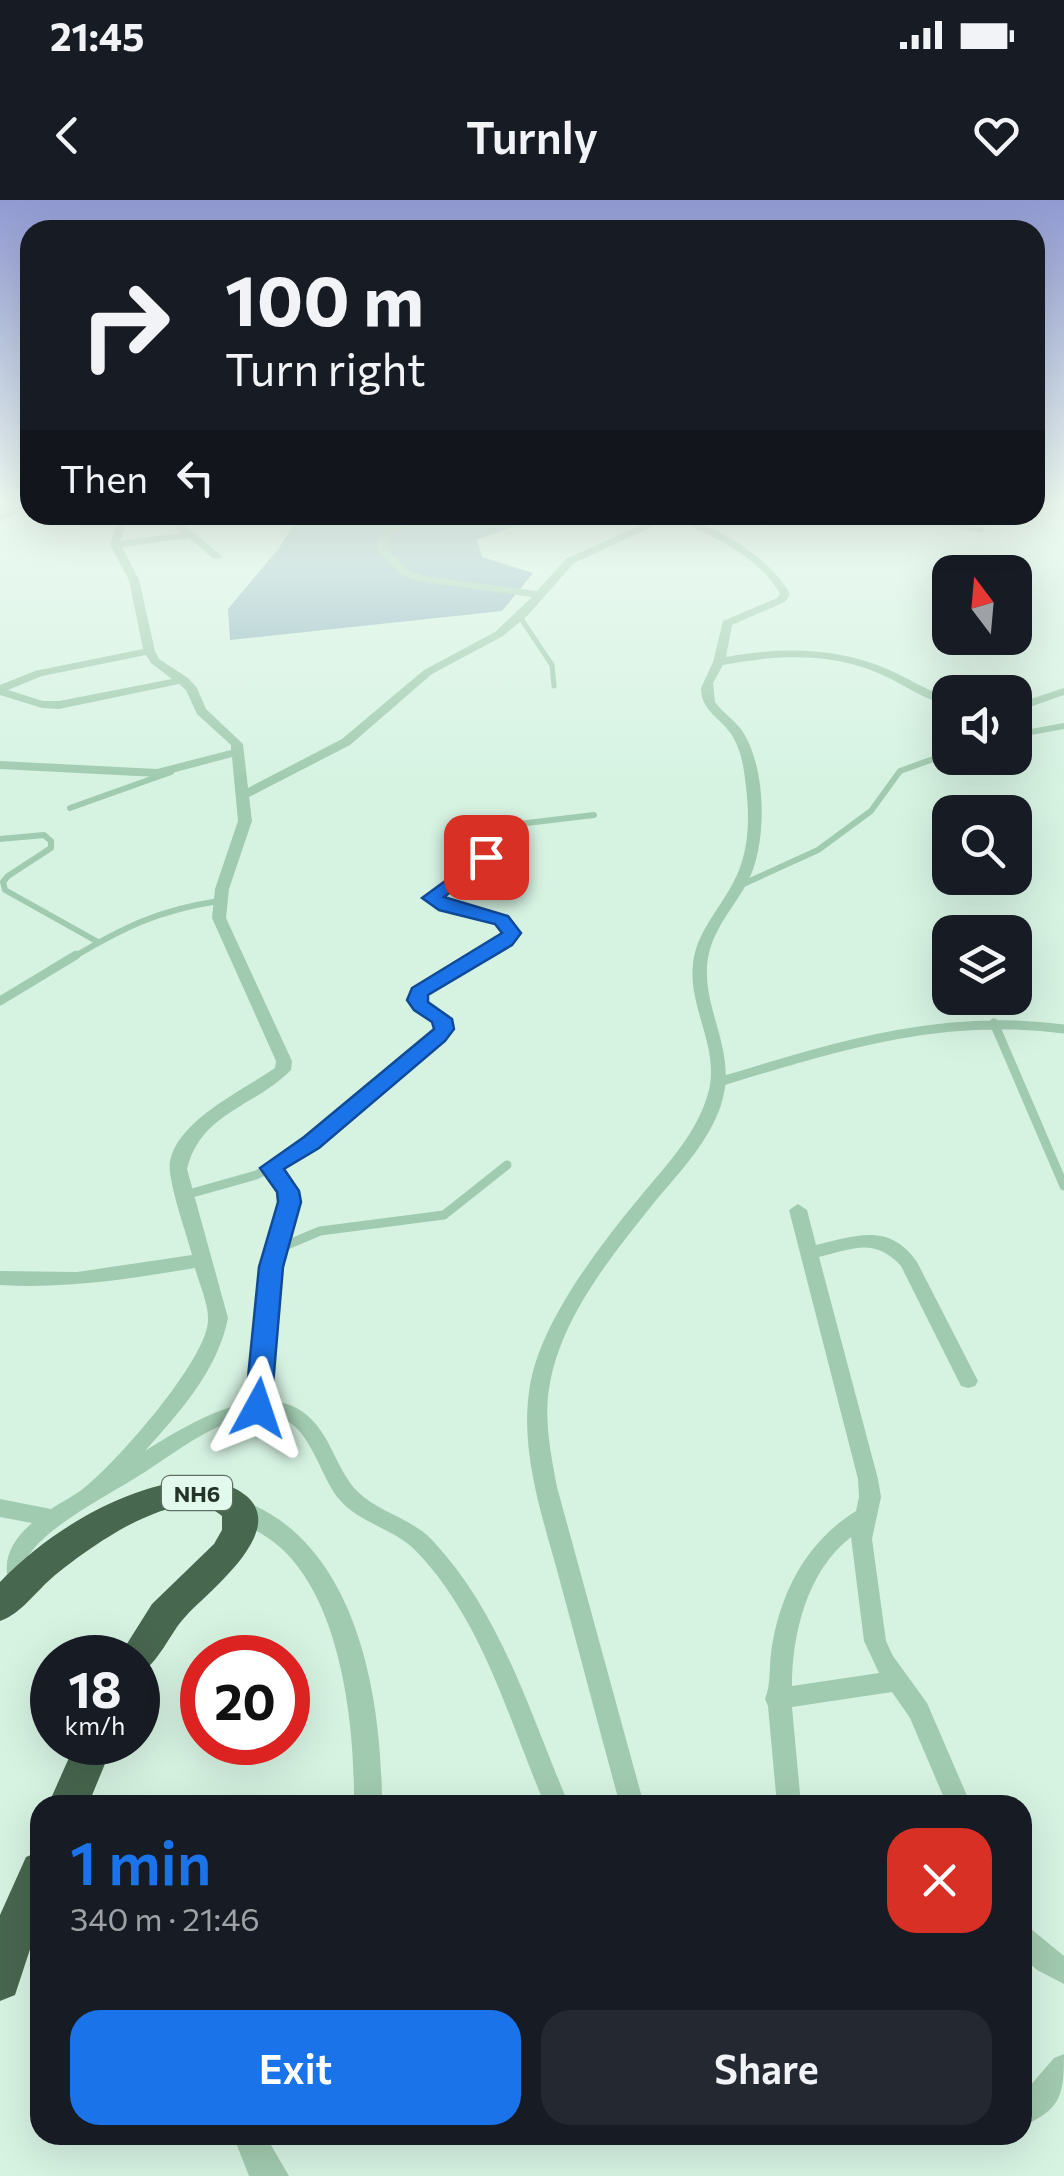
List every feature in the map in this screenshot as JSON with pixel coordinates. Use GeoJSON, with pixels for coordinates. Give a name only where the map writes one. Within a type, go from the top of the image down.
{"type":"FeatureCollection","features":[{"type":"Feature","properties":{"kind":"highway","name":"NH6"},"geometry":{"type":"LineString","coordinates":[[10,1594],[66,1544],[127,1510],[166,1498],[206,1493],[226,1498],[238,1508],[240,1521],[230,1551],[165,1615],[152,1635]]}},
{"type":"Feature","properties":{"kind":"highway"},"geometry":{"type":"LineString","coordinates":[[72,1795],[85,1765]]}},
{"type":"Feature","properties":{"kind":"highway"},"geometry":{"type":"LineString","coordinates":[[0,1980],[30,1894]]}},
{"type":"Feature","properties":{"kind":"street"},"geometry":{"type":"LineString","coordinates":[[91,1495],[148,1434],[205,1359],[218,1334],[218,1318],[178,1169],[180,1148],[197,1128],[282,1070],[284,1061],[218,910],[245,821],[238,752],[233,737],[201,712],[184,680],[155,661],[148,651],[138,594]]}},
{"type":"Feature","properties":{"kind":"street"},"geometry":{"type":"LineString","coordinates":[[535,594],[540,595]]}},
{"type":"Feature","properties":{"kind":"street"},"geometry":{"type":"LineString","coordinates":[[629,1795],[546,1488],[538,1436],[539,1388],[553,1346],[582,1289],[610,1246],[695,1138],[712,1108],[722,1060],[703,994],[700,961],[752,852],[751,780],[746,748],[706,694],[728,623],[781,600],[785,594]]}},
{"type":"Feature","properties":{"kind":"street"},"geometry":{"type":"LineString","coordinates":[[244,796],[346,742],[428,672],[487,642],[520,617],[540,595]]}},
{"type":"Feature","properties":{"kind":"street"},"geometry":{"type":"LineString","coordinates":[[0,690],[38,673],[148,651]]}},
{"type":"Feature","properties":{"kind":"street"},"geometry":{"type":"LineString","coordinates":[[719,662],[780,653],[828,656],[880,670],[932,695]]}},
{"type":"Feature","properties":{"kind":"street"},"geometry":{"type":"LineString","coordinates":[[0,690],[42,704],[59,705],[184,680]]}},
{"type":"Feature","properties":{"kind":"street"},"geometry":{"type":"LineString","coordinates":[[1032,702],[1064,691]]}},
{"type":"Feature","properties":{"kind":"street"},"geometry":{"type":"LineString","coordinates":[[0,765],[138,774],[174,771],[238,752]]}},
{"type":"Feature","properties":{"kind":"street"},"geometry":{"type":"LineString","coordinates":[[798,1210],[868,1480],[870,1496],[861,1539],[874,1642],[919,1711],[956,1795]]}},
{"type":"Feature","properties":{"kind":"street"},"geometry":{"type":"LineString","coordinates":[[810,1254],[875,1240],[886,1240],[897,1248],[908,1262],[968,1381]]}},
{"type":"Feature","properties":{"kind":"street"},"geometry":{"type":"LineString","coordinates":[[0,1278],[99,1278],[202,1260]]}},
{"type":"Feature","properties":{"kind":"street"},"geometry":{"type":"LineString","coordinates":[[10,1594],[20,1552],[28,1540],[91,1495],[226,1416],[258,1408],[286,1413],[310,1427],[345,1493],[365,1510],[398,1524],[422,1544],[445,1572],[489,1638],[553,1795]]}},
{"type":"Feature","properties":{"kind":"street"},"geometry":{"type":"LineString","coordinates":[[0,1508],[56,1519]]}},
{"type":"Feature","properties":{"kind":"street"},"geometry":{"type":"LineString","coordinates":[[238,1508],[292,1543],[329,1596],[361,1707],[370,1768],[369,1795]]}},
{"type":"Feature","properties":{"kind":"street"},"geometry":{"type":"LineString","coordinates":[[788,1795],[777,1698],[785,1626],[812,1560],[825,1542],[864,1517]]}},
{"type":"Feature","properties":{"kind":"street"},"geometry":{"type":"LineString","coordinates":[[777,1698],[898,1681]]}},
{"type":"Feature","properties":{"kind":"street"},"geometry":{"type":"LineString","coordinates":[[1032,1946],[1064,1971]]}},
{"type":"Feature","properties":{"kind":"street"},"geometry":{"type":"LineString","coordinates":[[1032,2105],[1064,2068]]}},
{"type":"Feature","properties":{"kind":"street"},"geometry":{"type":"LineString","coordinates":[[253,2145],[260,2163],[272,2176]]}},
{"type":"Feature","properties":{"kind":"lane"},"geometry":{"type":"LineString","coordinates":[[520,617],[549,658],[554,686]]}},
{"type":"Feature","properties":{"kind":"lane"},"geometry":{"type":"LineString","coordinates":[[1032,732],[1064,726]]}},
{"type":"Feature","properties":{"kind":"lane"},"geometry":{"type":"LineString","coordinates":[[737,887],[818,850],[871,811],[900,771],[932,759]]}},
{"type":"Feature","properties":{"kind":"lane"},"geometry":{"type":"LineString","coordinates":[[70,808],[174,771]]}},
{"type":"Feature","properties":{"kind":"lane"},"geometry":{"type":"LineString","coordinates":[[185,1196],[271,1168],[312,1142],[438,1037],[444,1029],[442,1019],[421,1006],[416,1000],[419,992],[506,941],[511,933],[502,920],[436,902],[432,898],[435,891],[478,865],[502,826],[594,815]]}},
{"type":"Feature","properties":{"kind":"lane"},"geometry":{"type":"LineString","coordinates":[[0,839],[33,834],[44,835],[50,841],[51,848],[10,873],[3,882],[5,890],[98,942]]}},
{"type":"Feature","properties":{"kind":"lane"},"geometry":{"type":"LineString","coordinates":[[0,1001],[150,915],[220,901]]}},
{"type":"Feature","properties":{"kind":"lane"},"geometry":{"type":"LineString","coordinates":[[719,1082],[898,1032],[994,1023],[1064,1029]]}},
{"type":"Feature","properties":{"kind":"lane"},"geometry":{"type":"LineString","coordinates":[[994,1023],[1064,1186]]}},
{"type":"Feature","properties":{"kind":"lane"},"geometry":{"type":"LineString","coordinates":[[275,1250],[320,1231],[444,1215],[507,1165]]}},
{"type":"Feature","properties":{"kind":"lane"},"geometry":{"type":"LineString","coordinates":[[258,1408],[275,1250],[290,1202],[288,1191],[271,1168]]}},
{"type":"Feature","properties":{"kind":"shaded area"},"geometry":{"type":"Polygon","coordinates":[[[240,594],[516,594],[502,611],[230,640],[228,609],[240,594]]]}},
{"type":"Feature","properties":{"kind":"route"},"geometry":{"type":"LineString","coordinates":[[258,1408],[271,1267],[290,1202],[288,1191],[271,1168],[312,1142],[438,1037],[444,1029],[442,1019],[421,1006],[416,1000],[419,992],[506,941],[511,933],[502,920],[445,906],[432,898],[435,891],[469,872],[486,857]]}}]}
